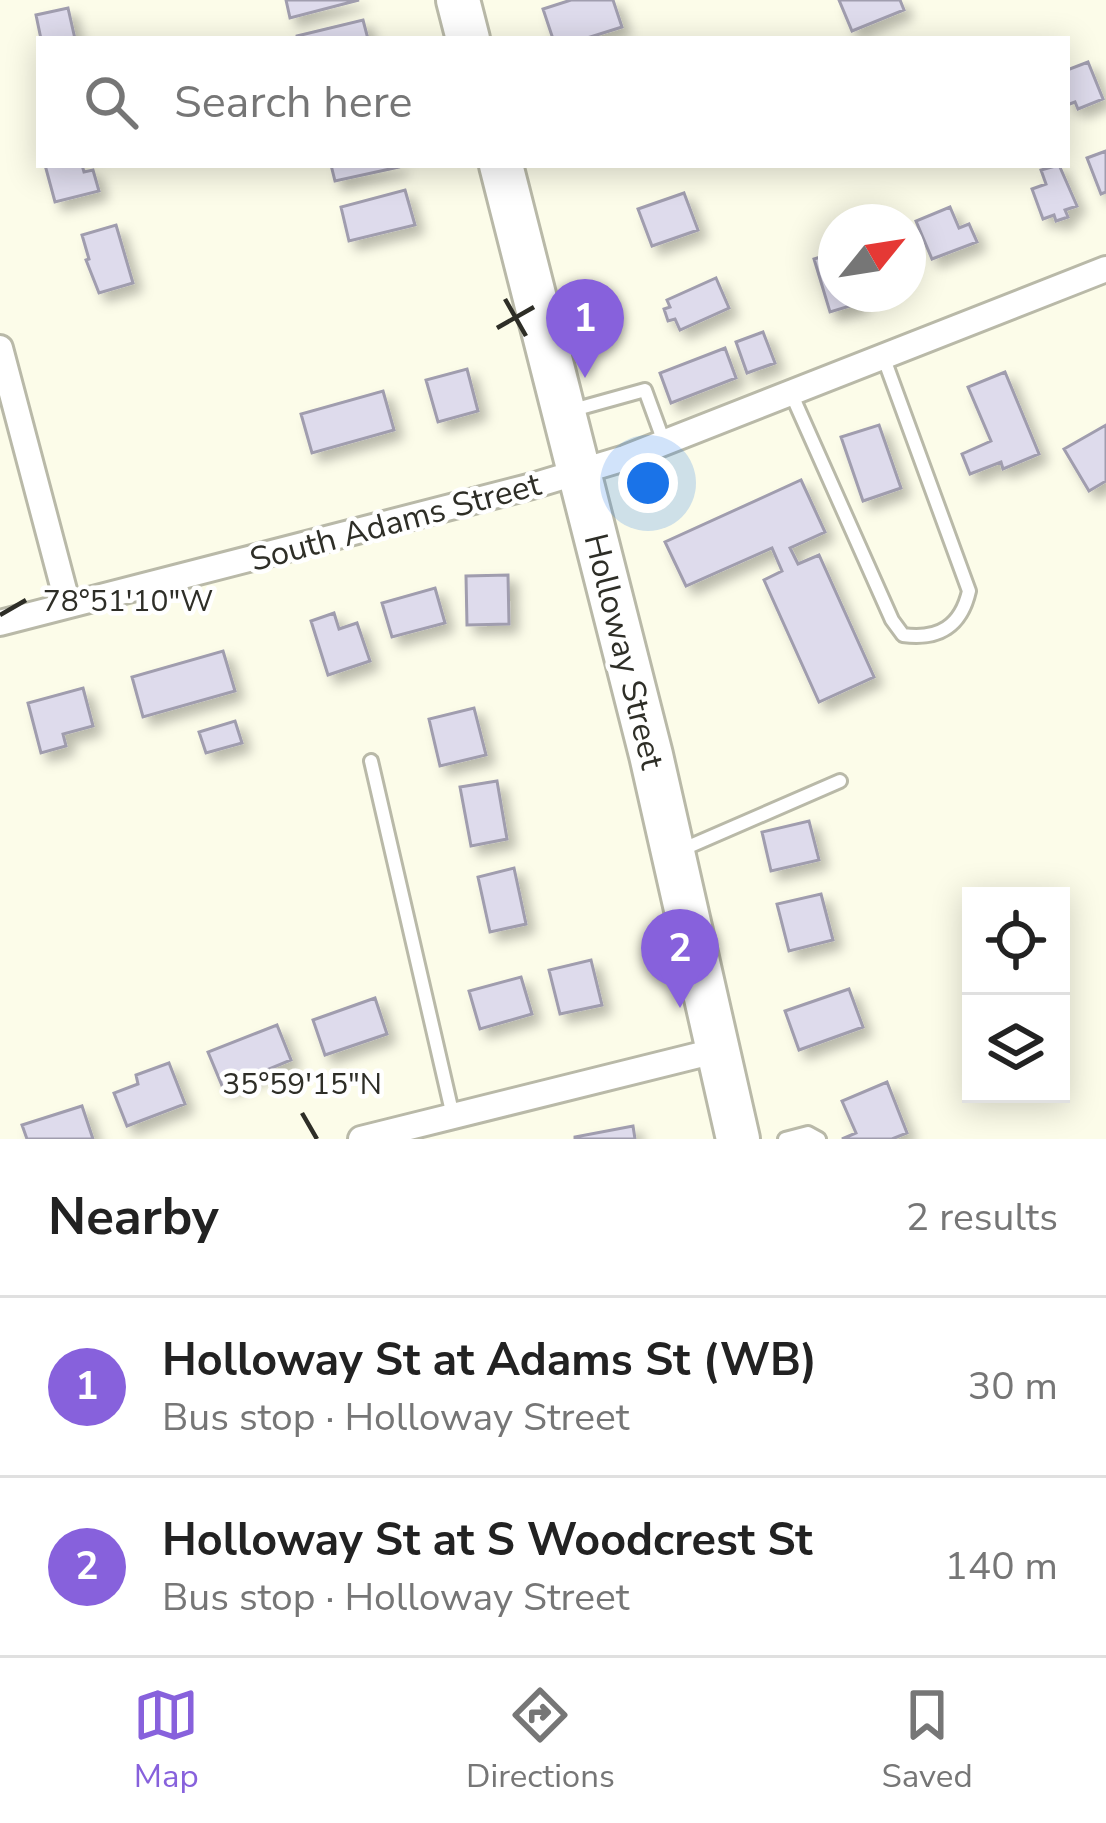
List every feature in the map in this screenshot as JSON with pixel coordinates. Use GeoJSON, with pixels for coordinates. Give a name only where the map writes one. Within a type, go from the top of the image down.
{"type":"FeatureCollection","features":[{"type":"Feature","properties":{"kind":"highway"},"geometry":{"type":"LineString","coordinates":[[458,0],[467,36]]}},
{"type":"Feature","properties":{"kind":"highway","name":"Holloway Street"},"geometry":{"type":"LineString","coordinates":[[502,168],[675,854],[738,1139]]}},
{"type":"Feature","properties":{"kind":"street","name":"South Adams Street"},"geometry":{"type":"LineString","coordinates":[[0,623],[580,471],[1106,269]]}},
{"type":"Feature","properties":{"kind":"street"},"geometry":{"type":"LineString","coordinates":[[0,348],[68,605]]}},
{"type":"Feature","properties":{"kind":"street"},"geometry":{"type":"LineString","coordinates":[[361,1139],[719,1050]]}},
{"type":"Feature","properties":{"kind":"lane"},"geometry":{"type":"LineString","coordinates":[[790,392],[892,620],[903,634],[924,638],[937,633],[963,615],[969,591],[883,356]]}},
{"type":"Feature","properties":{"kind":"lane"},"geometry":{"type":"LineString","coordinates":[[566,412],[645,390],[664,442]]}},
{"type":"Feature","properties":{"kind":"lane"},"geometry":{"type":"LineString","coordinates":[[371,761],[453,1117]]}},
{"type":"Feature","properties":{"kind":"lane"},"geometry":{"type":"LineString","coordinates":[[675,854],[840,781]]}},
{"type":"Feature","properties":{"kind":"lane"},"geometry":{"type":"LineString","coordinates":[[785,1139],[808,1133],[819,1139]]}},
{"type":"Feature","properties":{"kind":"building"},"geometry":{"type":"Polygon","coordinates":[[[286,0],[359,0],[290,18],[286,0]]]}},
{"type":"Feature","properties":{"kind":"building"},"geometry":{"type":"Polygon","coordinates":[[[571,0],[613,0],[622,27],[594,36],[552,36],[543,9],[571,0]]]}},
{"type":"Feature","properties":{"kind":"building"},"geometry":{"type":"Polygon","coordinates":[[[839,0],[900,0],[904,10],[852,31],[839,0]]]}},
{"type":"Feature","properties":{"kind":"building"},"geometry":{"type":"Polygon","coordinates":[[[68,8],[74,36],[40,36],[36,15],[68,8]]]}},
{"type":"Feature","properties":{"kind":"building"},"geometry":{"type":"Polygon","coordinates":[[[363,20],[367,36],[297,36],[363,20]]]}},
{"type":"Feature","properties":{"kind":"building"},"geometry":{"type":"Polygon","coordinates":[[[1088,62],[1103,99],[1078,109],[1075,102],[1070,104],[1070,69],[1088,62]]]}},
{"type":"Feature","properties":{"kind":"building"},"geometry":{"type":"Polygon","coordinates":[[[1106,151],[1106,192],[1101,194],[1087,158],[1106,151]]]}},
{"type":"Feature","properties":{"kind":"building"},"geometry":{"type":"Polygon","coordinates":[[[46,168],[93,170],[99,191],[55,202],[46,168]]]}},
{"type":"Feature","properties":{"kind":"building"},"geometry":{"type":"Polygon","coordinates":[[[332,168],[394,168],[335,181],[332,168]]]}},
{"type":"Feature","properties":{"kind":"building"},"geometry":{"type":"Polygon","coordinates":[[[1060,168],[1077,206],[1065,210],[1068,217],[1043,219],[1032,189],[1046,184],[1041,170],[1060,168]]]}},
{"type":"Feature","properties":{"kind":"building"},"geometry":{"type":"Polygon","coordinates":[[[405,190],[415,225],[349,241],[341,207],[405,190]]]}},
{"type":"Feature","properties":{"kind":"building"},"geometry":{"type":"Polygon","coordinates":[[[684,193],[698,230],[652,246],[638,209],[684,193]]]}},
{"type":"Feature","properties":{"kind":"building"},"geometry":{"type":"Polygon","coordinates":[[[950,207],[959,228],[969,224],[977,242],[932,259],[926,245],[926,217],[950,207]]]}},
{"type":"Feature","properties":{"kind":"building"},"geometry":{"type":"Polygon","coordinates":[[[116,225],[133,283],[99,293],[82,235],[116,225]]]}},
{"type":"Feature","properties":{"kind":"building"},"geometry":{"type":"Polygon","coordinates":[[[716,278],[729,308],[680,330],[675,319],[668,321],[667,300],[716,278]]]}},
{"type":"Feature","properties":{"kind":"building"},"geometry":{"type":"Polygon","coordinates":[[[763,332],[775,363],[747,373],[736,342],[763,332]]]}},
{"type":"Feature","properties":{"kind":"building"},"geometry":{"type":"Polygon","coordinates":[[[725,348],[736,378],[671,403],[660,373],[725,348]]]}},
{"type":"Feature","properties":{"kind":"building"},"geometry":{"type":"Polygon","coordinates":[[[467,369],[478,411],[438,422],[426,380],[467,369]]]}},
{"type":"Feature","properties":{"kind":"building"},"geometry":{"type":"Polygon","coordinates":[[[1005,372],[1039,454],[1003,469],[1001,462],[970,474],[962,454],[991,441],[968,387],[1005,372]]]}},
{"type":"Feature","properties":{"kind":"building"},"geometry":{"type":"Polygon","coordinates":[[[383,391],[394,430],[312,453],[301,414],[383,391]]]}},
{"type":"Feature","properties":{"kind":"building"},"geometry":{"type":"Polygon","coordinates":[[[879,425],[901,488],[863,501],[841,437],[879,425]]]}},
{"type":"Feature","properties":{"kind":"building"},"geometry":{"type":"Polygon","coordinates":[[[1106,425],[1106,481],[1089,491],[1064,449],[1106,425]]]}},
{"type":"Feature","properties":{"kind":"building"},"geometry":{"type":"Polygon","coordinates":[[[801,480],[825,532],[790,548],[798,564],[819,555],[874,677],[819,702],[764,580],[782,571],[772,548],[686,586],[665,542],[801,480]]]}},
{"type":"Feature","properties":{"kind":"building"},"geometry":{"type":"Polygon","coordinates":[[[508,575],[509,624],[467,625],[466,576],[508,575]]]}},
{"type":"Feature","properties":{"kind":"building"},"geometry":{"type":"Polygon","coordinates":[[[435,588],[445,623],[392,637],[382,603],[435,588]]]}},
{"type":"Feature","properties":{"kind":"building"},"geometry":{"type":"Polygon","coordinates":[[[334,613],[339,629],[357,623],[370,661],[328,675],[311,621],[334,613]]]}},
{"type":"Feature","properties":{"kind":"building"},"geometry":{"type":"Polygon","coordinates":[[[223,651],[235,691],[143,717],[132,677],[223,651]]]}},
{"type":"Feature","properties":{"kind":"building"},"geometry":{"type":"Polygon","coordinates":[[[83,688],[93,726],[63,734],[66,746],[41,753],[28,703],[83,688]]]}},
{"type":"Feature","properties":{"kind":"building"},"geometry":{"type":"Polygon","coordinates":[[[474,708],[486,755],[440,766],[429,719],[474,708]]]}},
{"type":"Feature","properties":{"kind":"building"},"geometry":{"type":"Polygon","coordinates":[[[235,721],[242,743],[206,753],[199,732],[235,721]]]}},
{"type":"Feature","properties":{"kind":"building"},"geometry":{"type":"Polygon","coordinates":[[[497,781],[507,839],[471,846],[460,787],[497,781]]]}},
{"type":"Feature","properties":{"kind":"building"},"geometry":{"type":"Polygon","coordinates":[[[809,821],[819,860],[771,871],[762,832],[809,821]]]}},
{"type":"Feature","properties":{"kind":"building"},"geometry":{"type":"Polygon","coordinates":[[[514,868],[526,924],[490,932],[478,877],[514,868]]]}},
{"type":"Feature","properties":{"kind":"building"},"geometry":{"type":"Polygon","coordinates":[[[821,894],[833,940],[789,951],[777,904],[821,894]]]}},
{"type":"Feature","properties":{"kind":"building"},"geometry":{"type":"Polygon","coordinates":[[[591,960],[602,1005],[560,1014],[549,970],[591,960]]]}},
{"type":"Feature","properties":{"kind":"building"},"geometry":{"type":"Polygon","coordinates":[[[521,977],[532,1014],[480,1029],[469,991],[521,977]]]}},
{"type":"Feature","properties":{"kind":"building"},"geometry":{"type":"Polygon","coordinates":[[[849,989],[863,1027],[799,1050],[785,1011],[849,989]]]}},
{"type":"Feature","properties":{"kind":"building"},"geometry":{"type":"Polygon","coordinates":[[[375,998],[387,1034],[325,1055],[313,1020],[375,998]]]}},
{"type":"Feature","properties":{"kind":"building"},"geometry":{"type":"Polygon","coordinates":[[[277,1025],[291,1060],[223,1088],[208,1052],[277,1025]]]}},
{"type":"Feature","properties":{"kind":"building"},"geometry":{"type":"Polygon","coordinates":[[[169,1063],[185,1104],[127,1126],[114,1093],[138,1084],[136,1075],[169,1063]]]}},
{"type":"Feature","properties":{"kind":"building"},"geometry":{"type":"Polygon","coordinates":[[[887,1082],[907,1133],[892,1139],[842,1139],[856,1133],[842,1101],[887,1082]]]}},
{"type":"Feature","properties":{"kind":"building"},"geometry":{"type":"Polygon","coordinates":[[[82,1106],[93,1139],[27,1139],[22,1125],[82,1106]]]}},
{"type":"Feature","properties":{"kind":"building"},"geometry":{"type":"Polygon","coordinates":[[[633,1126],[635,1139],[575,1139],[575,1137],[633,1126]]]}},
{"type":"Feature","properties":{"kind":"place","name":"Holloway St at Adams St (WB)"},"geometry":{"type":"Point","coordinates":[585,378]}},
{"type":"Feature","properties":{"kind":"place","name":"Holloway St at S Woodcrest St"},"geometry":{"type":"Point","coordinates":[680,1008]}}]}
